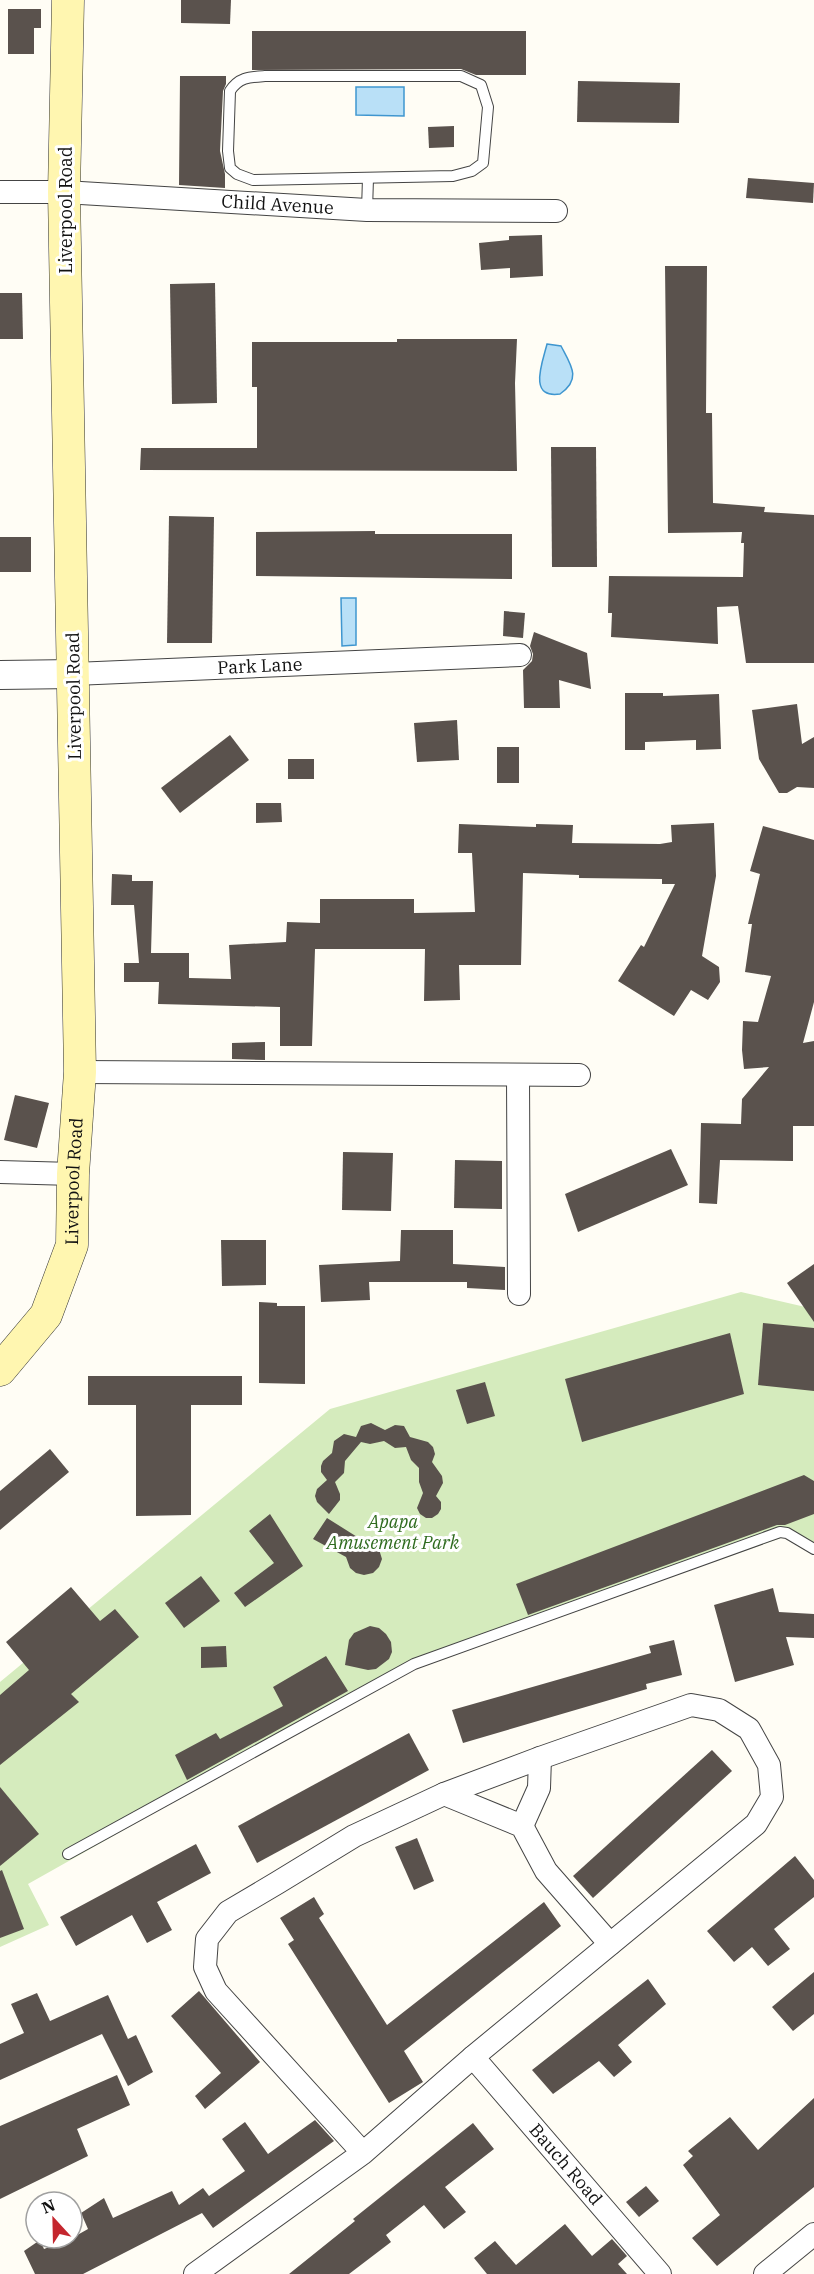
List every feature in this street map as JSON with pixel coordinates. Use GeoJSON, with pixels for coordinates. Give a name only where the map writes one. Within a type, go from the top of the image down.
{"type":"FeatureCollection","features":[{"type":"Feature","properties":{"kind":"main road","name":"Liverpool Road"},"geometry":{"type":"LineString","coordinates":[[0,1370],[46,1315],[72,1245],[73,1174],[80,1072],[64,192],[68,0]]}},
{"type":"Feature","properties":{"kind":"street","name":"Child Avenue"},"geometry":{"type":"LineString","coordinates":[[0,192],[64,192],[366,210],[556,211]]}},
{"type":"Feature","properties":{"kind":"street","name":"Park Lane"},"geometry":{"type":"LineString","coordinates":[[0,675],[74,674],[520,655]]}},
{"type":"Feature","properties":{"kind":"street"},"geometry":{"type":"LineString","coordinates":[[80,1072],[579,1076]]}},
{"type":"Feature","properties":{"kind":"street"},"geometry":{"type":"LineString","coordinates":[[518,1076],[519,1294]]}},
{"type":"Feature","properties":{"kind":"street"},"geometry":{"type":"LineString","coordinates":[[0,1172],[73,1174]]}},
{"type":"Feature","properties":{"kind":"street"},"geometry":{"type":"LineString","coordinates":[[195,2274],[363,2153],[473,2057],[756,1824],[772,1797],[769,1765],[749,1729],[719,1710],[691,1705],[540,1758],[444,1794],[354,1836],[228,1912],[207,1939],[205,1967],[216,1991],[363,2153]]}},
{"type":"Feature","properties":{"kind":"street"},"geometry":{"type":"LineString","coordinates":[[522,1826],[539,1788],[540,1758]]}},
{"type":"Feature","properties":{"kind":"street"},"geometry":{"type":"LineString","coordinates":[[444,1794],[522,1826],[546,1871],[610,1944]]}},
{"type":"Feature","properties":{"kind":"street","name":"Bauch Road"},"geometry":{"type":"LineString","coordinates":[[473,2057],[660,2274]]}},
{"type":"Feature","properties":{"kind":"street"},"geometry":{"type":"LineString","coordinates":[[765,2274],[814,2234]]}},
{"type":"Feature","properties":{"kind":"lane"},"geometry":{"type":"LineString","coordinates":[[265,76],[461,76],[481,85],[488,107],[483,163],[472,171],[453,176],[368,178],[253,180],[237,174],[230,168],[228,151],[230,91],[234,84],[243,78],[265,76]]}},
{"type":"Feature","properties":{"kind":"lane"},"geometry":{"type":"LineString","coordinates":[[366,210],[368,178]]}},
{"type":"Feature","properties":{"kind":"lane"},"geometry":{"type":"LineString","coordinates":[[68,1854],[414,1664],[780,1532],[787,1533],[814,1550]]}},
{"type":"Feature","properties":{"kind":"green space","name":"Apapa Amusement Park"},"geometry":{"type":"Polygon","coordinates":[[[741,1292],[814,1309],[814,1545],[795,1533],[406,1671],[28,1884],[49,1925],[0,1947],[0,1682],[330,1409],[741,1292]]]}},
{"type":"Feature","properties":{"kind":"water"},"geometry":{"type":"Polygon","coordinates":[[[356,87],[404,87],[404,116],[356,115],[356,87]]]}},
{"type":"Feature","properties":{"kind":"water"},"geometry":{"type":"Polygon","coordinates":[[[547,344],[561,346],[571,366],[573,377],[571,383],[560,394],[543,391],[540,385],[547,344]]]}},
{"type":"Feature","properties":{"kind":"water"},"geometry":{"type":"Polygon","coordinates":[[[341,598],[356,598],[356,645],[342,646],[341,598]]]}},
{"type":"Feature","properties":{"kind":"building"},"geometry":{"type":"Polygon","coordinates":[[[181,0],[231,0],[230,24],[181,23],[181,0]]]}},
{"type":"Feature","properties":{"kind":"building"},"geometry":{"type":"Polygon","coordinates":[[[8,9],[41,9],[41,28],[34,28],[34,54],[8,54],[8,9]]]}},
{"type":"Feature","properties":{"kind":"building"},"geometry":{"type":"Polygon","coordinates":[[[252,31],[526,31],[526,75],[476,75],[461,69],[252,70],[252,31]]]}},
{"type":"Feature","properties":{"kind":"building"},"geometry":{"type":"Polygon","coordinates":[[[180,76],[226,76],[220,151],[225,174],[225,188],[179,185],[180,76]]]}},
{"type":"Feature","properties":{"kind":"building"},"geometry":{"type":"Polygon","coordinates":[[[578,81],[680,83],[679,123],[577,122],[578,81]]]}},
{"type":"Feature","properties":{"kind":"building"},"geometry":{"type":"Polygon","coordinates":[[[454,126],[454,147],[429,148],[428,127],[454,126]]]}},
{"type":"Feature","properties":{"kind":"building"},"geometry":{"type":"Polygon","coordinates":[[[748,178],[814,183],[813,203],[746,198],[748,178]]]}},
{"type":"Feature","properties":{"kind":"building"},"geometry":{"type":"Polygon","coordinates":[[[542,235],[543,276],[510,278],[510,268],[481,270],[479,243],[509,240],[509,236],[542,235]]]}},
{"type":"Feature","properties":{"kind":"building"},"geometry":{"type":"Polygon","coordinates":[[[665,266],[707,266],[706,413],[712,413],[713,503],[765,507],[764,512],[814,515],[814,663],[746,663],[738,606],[717,607],[718,644],[611,637],[612,613],[608,613],[609,576],[743,577],[742,532],[668,533],[665,266]]]}},
{"type":"Feature","properties":{"kind":"building"},"geometry":{"type":"Polygon","coordinates":[[[215,283],[217,403],[172,404],[170,284],[215,283]]]}},
{"type":"Feature","properties":{"kind":"building"},"geometry":{"type":"Polygon","coordinates":[[[0,293],[22,293],[23,339],[0,339],[0,293]]]}},
{"type":"Feature","properties":{"kind":"building"},"geometry":{"type":"Polygon","coordinates":[[[397,339],[517,339],[515,383],[517,471],[140,470],[141,448],[257,448],[257,387],[252,387],[252,342],[397,342],[397,339]]]}},
{"type":"Feature","properties":{"kind":"building"},"geometry":{"type":"Polygon","coordinates":[[[551,447],[596,447],[597,567],[552,567],[551,447]]]}},
{"type":"Feature","properties":{"kind":"building"},"geometry":{"type":"Polygon","coordinates":[[[169,516],[214,517],[212,643],[167,643],[169,516]]]}},
{"type":"Feature","properties":{"kind":"building"},"geometry":{"type":"Polygon","coordinates":[[[375,531],[375,534],[512,534],[512,579],[256,576],[256,532],[375,531]]]}},
{"type":"Feature","properties":{"kind":"building"},"geometry":{"type":"Polygon","coordinates":[[[0,537],[31,537],[31,572],[0,572],[0,537]]]}},
{"type":"Feature","properties":{"kind":"building"},"geometry":{"type":"Polygon","coordinates":[[[504,611],[525,613],[523,638],[503,636],[504,611]]]}},
{"type":"Feature","properties":{"kind":"building"},"geometry":{"type":"Polygon","coordinates":[[[534,632],[587,653],[591,689],[559,680],[560,708],[524,708],[523,670],[532,661],[533,654],[530,646],[534,632]]]}},
{"type":"Feature","properties":{"kind":"building"},"geometry":{"type":"Polygon","coordinates":[[[625,693],[663,693],[663,696],[719,694],[721,749],[696,750],[696,740],[645,742],[645,750],[625,750],[625,693]]]}},
{"type":"Feature","properties":{"kind":"building"},"geometry":{"type":"Polygon","coordinates":[[[797,704],[802,744],[814,737],[814,788],[797,787],[787,793],[779,793],[759,759],[752,710],[797,704]]]}},
{"type":"Feature","properties":{"kind":"building"},"geometry":{"type":"Polygon","coordinates":[[[457,720],[459,760],[417,762],[414,723],[457,720]]]}},
{"type":"Feature","properties":{"kind":"building"},"geometry":{"type":"Polygon","coordinates":[[[230,735],[249,760],[180,813],[161,788],[230,735]]]}},
{"type":"Feature","properties":{"kind":"building"},"geometry":{"type":"Polygon","coordinates":[[[497,747],[519,747],[519,783],[497,783],[497,747]]]}},
{"type":"Feature","properties":{"kind":"building"},"geometry":{"type":"Polygon","coordinates":[[[288,759],[314,759],[314,779],[288,779],[288,759]]]}},
{"type":"Feature","properties":{"kind":"building"},"geometry":{"type":"Polygon","coordinates":[[[256,803],[281,803],[282,822],[256,823],[256,803]]]}},
{"type":"Feature","properties":{"kind":"building"},"geometry":{"type":"Polygon","coordinates":[[[714,823],[716,876],[702,956],[719,967],[720,982],[708,1000],[691,990],[674,1016],[618,981],[641,945],[644,947],[675,884],[662,884],[662,879],[579,878],[579,875],[523,873],[521,965],[459,965],[460,1000],[424,1001],[425,949],[315,949],[312,1046],[280,1046],[280,1007],[158,1004],[159,982],[124,982],[124,963],[139,963],[134,905],[111,905],[112,874],[132,875],[132,881],[153,881],[151,953],[189,953],[189,978],[231,979],[229,945],[286,942],[287,922],[320,923],[320,899],[414,899],[414,913],[475,912],[472,853],[458,853],[459,824],[536,827],[536,824],[573,825],[572,843],[660,844],[672,842],[671,825],[714,823]]]}},
{"type":"Feature","properties":{"kind":"building"},"geometry":{"type":"Polygon","coordinates":[[[763,826],[814,840],[814,1002],[803,1043],[814,1041],[814,1126],[793,1126],[793,1161],[720,1160],[717,1204],[699,1203],[701,1123],[741,1124],[742,1099],[769,1067],[744,1069],[742,1050],[743,1021],[758,1022],[771,976],[745,972],[752,924],[748,924],[760,874],[750,871],[763,826]]]}},
{"type":"Feature","properties":{"kind":"building"},"geometry":{"type":"Polygon","coordinates":[[[265,1042],[265,1060],[232,1059],[232,1043],[265,1042]]]}},
{"type":"Feature","properties":{"kind":"building"},"geometry":{"type":"Polygon","coordinates":[[[15,1095],[49,1103],[37,1148],[4,1140],[15,1095]]]}},
{"type":"Feature","properties":{"kind":"building"},"geometry":{"type":"Polygon","coordinates":[[[671,1149],[688,1185],[578,1232],[565,1194],[671,1149]]]}},
{"type":"Feature","properties":{"kind":"building"},"geometry":{"type":"Polygon","coordinates":[[[343,1152],[393,1153],[391,1211],[342,1210],[343,1152]]]}},
{"type":"Feature","properties":{"kind":"building"},"geometry":{"type":"Polygon","coordinates":[[[455,1160],[502,1161],[502,1209],[454,1208],[455,1160]]]}},
{"type":"Feature","properties":{"kind":"building"},"geometry":{"type":"Polygon","coordinates":[[[401,1230],[453,1230],[453,1264],[505,1267],[505,1290],[467,1288],[467,1282],[369,1282],[370,1300],[321,1302],[319,1265],[400,1261],[401,1230]]]}},
{"type":"Feature","properties":{"kind":"building"},"geometry":{"type":"Polygon","coordinates":[[[221,1240],[266,1240],[266,1285],[222,1286],[221,1240]]]}},
{"type":"Feature","properties":{"kind":"building"},"geometry":{"type":"Polygon","coordinates":[[[814,1264],[814,1322],[787,1283],[814,1264]]]}},
{"type":"Feature","properties":{"kind":"building"},"geometry":{"type":"Polygon","coordinates":[[[259,1302],[277,1303],[277,1306],[305,1306],[305,1384],[259,1383],[259,1302]]]}},
{"type":"Feature","properties":{"kind":"building"},"geometry":{"type":"Polygon","coordinates":[[[763,1323],[814,1328],[814,1391],[758,1385],[763,1323]]]}},
{"type":"Feature","properties":{"kind":"building"},"geometry":{"type":"Polygon","coordinates":[[[730,1333],[744,1394],[582,1442],[565,1379],[730,1333]]]}},
{"type":"Feature","properties":{"kind":"building"},"geometry":{"type":"Polygon","coordinates":[[[88,1376],[242,1376],[242,1405],[191,1405],[191,1515],[136,1516],[136,1405],[88,1405],[88,1376]]]}},
{"type":"Feature","properties":{"kind":"building"},"geometry":{"type":"Polygon","coordinates":[[[485,1382],[495,1416],[467,1424],[456,1390],[485,1382]]]}},
{"type":"Feature","properties":{"kind":"building"},"geometry":{"type":"Polygon","coordinates":[[[371,1423],[385,1430],[395,1425],[404,1426],[410,1437],[428,1442],[433,1447],[435,1454],[432,1462],[442,1476],[443,1483],[436,1496],[441,1502],[438,1514],[432,1518],[426,1518],[420,1514],[417,1508],[423,1493],[419,1482],[419,1468],[411,1460],[406,1447],[395,1448],[384,1441],[370,1444],[361,1442],[345,1461],[344,1473],[335,1482],[340,1500],[329,1514],[317,1502],[315,1496],[317,1489],[327,1480],[321,1472],[321,1466],[332,1453],[334,1441],[344,1434],[356,1437],[361,1426],[371,1423]]]}},
{"type":"Feature","properties":{"kind":"building"},"geometry":{"type":"Polygon","coordinates":[[[50,1449],[69,1472],[0,1530],[0,1491],[50,1449]]]}},
{"type":"Feature","properties":{"kind":"building"},"geometry":{"type":"Polygon","coordinates":[[[804,1475],[814,1481],[814,1514],[785,1525],[777,1525],[528,1615],[516,1584],[804,1475]]]}},
{"type":"Feature","properties":{"kind":"building"},"geometry":{"type":"Polygon","coordinates":[[[270,1514],[303,1566],[245,1607],[234,1593],[274,1563],[249,1531],[270,1514]]]}},
{"type":"Feature","properties":{"kind":"building"},"geometry":{"type":"Polygon","coordinates":[[[327,1518],[362,1540],[373,1542],[378,1546],[382,1559],[379,1567],[373,1573],[364,1575],[356,1573],[350,1568],[346,1557],[313,1539],[327,1518]]]}},
{"type":"Feature","properties":{"kind":"building"},"geometry":{"type":"Polygon","coordinates":[[[201,1576],[220,1601],[184,1628],[165,1603],[201,1576]]]}},
{"type":"Feature","properties":{"kind":"building"},"geometry":{"type":"Polygon","coordinates":[[[71,1587],[100,1621],[115,1609],[139,1637],[71,1694],[79,1702],[0,1765],[0,1695],[29,1670],[6,1642],[71,1587]]]}},
{"type":"Feature","properties":{"kind":"building"},"geometry":{"type":"Polygon","coordinates":[[[773,1588],[779,1612],[814,1614],[814,1638],[786,1637],[794,1665],[735,1682],[714,1605],[773,1588]]]}},
{"type":"Feature","properties":{"kind":"building"},"geometry":{"type":"Polygon","coordinates":[[[370,1626],[379,1628],[391,1642],[392,1652],[389,1659],[376,1669],[368,1670],[345,1665],[349,1640],[354,1633],[370,1626]]]}},
{"type":"Feature","properties":{"kind":"building"},"geometry":{"type":"Polygon","coordinates":[[[674,1640],[682,1675],[646,1684],[647,1689],[463,1743],[452,1710],[651,1653],[649,1646],[674,1640]]]}},
{"type":"Feature","properties":{"kind":"building"},"geometry":{"type":"Polygon","coordinates":[[[226,1646],[227,1667],[201,1668],[201,1647],[226,1646]]]}},
{"type":"Feature","properties":{"kind":"building"},"geometry":{"type":"Polygon","coordinates":[[[326,1656],[348,1691],[187,1780],[175,1755],[216,1733],[220,1739],[283,1706],[273,1687],[326,1656]]]}},
{"type":"Feature","properties":{"kind":"building"},"geometry":{"type":"Polygon","coordinates":[[[409,1733],[429,1770],[257,1863],[238,1826],[409,1733]]]}},
{"type":"Feature","properties":{"kind":"building"},"geometry":{"type":"Polygon","coordinates":[[[712,1750],[732,1771],[593,1898],[573,1876],[712,1750]]]}},
{"type":"Feature","properties":{"kind":"building"},"geometry":{"type":"Polygon","coordinates":[[[0,1787],[39,1834],[0,1866],[0,1787]]]}},
{"type":"Feature","properties":{"kind":"building"},"geometry":{"type":"Polygon","coordinates":[[[417,1838],[434,1881],[414,1890],[395,1847],[417,1838]]]}},
{"type":"Feature","properties":{"kind":"building"},"geometry":{"type":"Polygon","coordinates":[[[196,1844],[211,1873],[157,1902],[172,1930],[147,1943],[132,1915],[76,1946],[60,1917],[196,1844]]]}},
{"type":"Feature","properties":{"kind":"building"},"geometry":{"type":"Polygon","coordinates":[[[795,1856],[814,1880],[814,1897],[774,1929],[790,1949],[768,1966],[752,1947],[734,1962],[707,1931],[795,1856]]]}},
{"type":"Feature","properties":{"kind":"building"},"geometry":{"type":"Polygon","coordinates":[[[2,1870],[24,1929],[0,1938],[0,1871],[2,1870]]]}},
{"type":"Feature","properties":{"kind":"building"},"geometry":{"type":"Polygon","coordinates":[[[314,1897],[324,1914],[319,1918],[387,2025],[544,1902],[561,1926],[404,2051],[423,2082],[389,2103],[288,1944],[294,1940],[280,1918],[314,1897]]]}},
{"type":"Feature","properties":{"kind":"building"},"geometry":{"type":"Polygon","coordinates":[[[814,1972],[814,2014],[793,2031],[772,2007],[814,1972]]]}},
{"type":"Feature","properties":{"kind":"building"},"geometry":{"type":"Polygon","coordinates":[[[648,1979],[666,2004],[618,2045],[632,2062],[614,2077],[599,2061],[553,2094],[532,2070],[648,1979]]]}},
{"type":"Feature","properties":{"kind":"building"},"geometry":{"type":"Polygon","coordinates":[[[199,1991],[260,2062],[205,2109],[195,2096],[221,2073],[171,2016],[199,1991]]]}},
{"type":"Feature","properties":{"kind":"building"},"geometry":{"type":"Polygon","coordinates":[[[37,1993],[50,2021],[108,1995],[128,2039],[136,2035],[153,2072],[128,2086],[102,2034],[0,2080],[0,2044],[24,2033],[11,2004],[37,1993]]]}},
{"type":"Feature","properties":{"kind":"building"},"geometry":{"type":"Polygon","coordinates":[[[117,2075],[130,2105],[77,2129],[88,2156],[0,2199],[0,2126],[117,2075]]]}},
{"type":"Feature","properties":{"kind":"building"},"geometry":{"type":"Polygon","coordinates":[[[814,2098],[814,2187],[717,2266],[692,2238],[720,2215],[683,2165],[693,2156],[688,2151],[730,2117],[758,2150],[814,2098]]]}},
{"type":"Feature","properties":{"kind":"building"},"geometry":{"type":"Polygon","coordinates":[[[315,2120],[334,2141],[213,2228],[202,2213],[83,2274],[35,2274],[24,2251],[84,2250],[84,2231],[88,2229],[84,2220],[84,2211],[104,2198],[113,2218],[172,2191],[179,2205],[203,2188],[209,2196],[245,2171],[222,2139],[245,2122],[268,2154],[315,2120]]]}},
{"type":"Feature","properties":{"kind":"building"},"geometry":{"type":"Polygon","coordinates":[[[473,2123],[494,2149],[445,2187],[466,2212],[444,2229],[424,2205],[386,2235],[391,2242],[349,2274],[289,2274],[355,2221],[353,2219],[473,2123]]]}},
{"type":"Feature","properties":{"kind":"building"},"geometry":{"type":"Polygon","coordinates":[[[646,2186],[659,2201],[639,2217],[626,2202],[646,2186]]]}},
{"type":"Feature","properties":{"kind":"building"},"geometry":{"type":"Polygon","coordinates":[[[565,2224],[592,2256],[612,2239],[627,2256],[618,2264],[627,2274],[487,2274],[474,2258],[495,2241],[516,2265],[565,2224]]]}}]}
